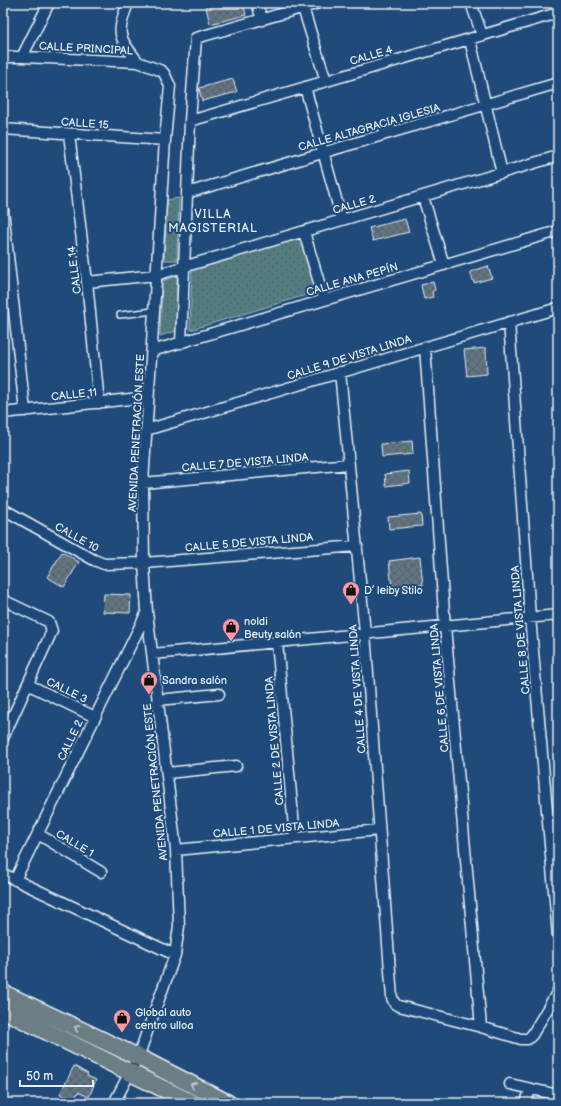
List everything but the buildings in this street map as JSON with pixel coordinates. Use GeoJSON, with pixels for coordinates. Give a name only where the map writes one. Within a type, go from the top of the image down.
{"type":"FeatureCollection","features":[{"type":"Feature","properties":{"kind":"main road"},"geometry":{"type":"LineString","coordinates":[[3,993],[138,1057],[228,1103]]}},
{"type":"Feature","properties":{"kind":"main road"},"geometry":{"type":"LineString","coordinates":[[3,1010],[192,1103]]}},
{"type":"Feature","properties":{"kind":"street"},"geometry":{"type":"LineString","coordinates":[[22,57],[49,3]]}},
{"type":"Feature","properties":{"kind":"street"},"geometry":{"type":"LineString","coordinates":[[128,3],[120,30],[121,37],[138,62]]}},
{"type":"Feature","properties":{"kind":"street"},"geometry":{"type":"LineString","coordinates":[[257,3],[262,20]]}},
{"type":"Feature","properties":{"kind":"street"},"geometry":{"type":"LineString","coordinates":[[181,343],[190,121],[196,38],[319,3]]}},
{"type":"Feature","properties":{"kind":"street"},"geometry":{"type":"LineString","coordinates":[[471,3],[482,36]]}},
{"type":"Feature","properties":{"kind":"street"},"geometry":{"type":"LineString","coordinates":[[303,8],[326,81]]}},
{"type":"Feature","properties":{"kind":"street","name":"CALLE 4"},"geometry":{"type":"LineString","coordinates":[[190,121],[558,13]]}},
{"type":"Feature","properties":{"kind":"street"},"geometry":{"type":"LineString","coordinates":[[470,40],[502,173]]}},
{"type":"Feature","properties":{"kind":"street","name":"CALLE PRINCIPAL"},"geometry":{"type":"LineString","coordinates":[[3,57],[138,62],[162,71],[165,75]]}},
{"type":"Feature","properties":{"kind":"street","name":"AVENIDA PENETRACIÓN ESTE"},"geometry":{"type":"LineString","coordinates":[[114,1103],[138,1057],[175,955],[179,926],[176,850],[147,612],[144,563],[143,483],[165,140],[170,86],[165,75]]}},
{"type":"Feature","properties":{"kind":"street","name":"CALLE ALTAGRACIA IGLESIA"},"geometry":{"type":"LineString","coordinates":[[187,193],[558,83]]}},
{"type":"Feature","properties":{"kind":"street"},"geometry":{"type":"LineString","coordinates":[[305,87],[342,220]]}},
{"type":"Feature","properties":{"kind":"street","name":"CALLE 15"},"geometry":{"type":"LineString","coordinates":[[3,129],[165,140]]}},
{"type":"Feature","properties":{"kind":"street","name":"CALLE 14"},"geometry":{"type":"LineString","coordinates":[[69,134],[88,282],[99,403]]}},
{"type":"Feature","properties":{"kind":"street","name":"CALLE 2"},"geometry":{"type":"LineString","coordinates":[[88,282],[156,275],[558,156]]}},
{"type":"Feature","properties":{"kind":"street"},"geometry":{"type":"LineString","coordinates":[[423,196],[444,266]]}},
{"type":"Feature","properties":{"kind":"street"},"geometry":{"type":"LineString","coordinates":[[3,210],[26,411]]}},
{"type":"Feature","properties":{"kind":"street","name":"CALLE ANA PEPÍN"},"geometry":{"type":"LineString","coordinates":[[152,351],[324,299],[444,266],[558,231]]}},
{"type":"Feature","properties":{"kind":"street"},"geometry":{"type":"LineString","coordinates":[[304,232],[324,299]]}},
{"type":"Feature","properties":{"kind":"street","name":"CALLE 9 DE VISTA LINDA"},"geometry":{"type":"LineString","coordinates":[[146,430],[558,308]]}},
{"type":"Feature","properties":{"kind":"street","name":"CALLE 8 DE VISTA LINDA"},"geometry":{"type":"LineString","coordinates":[[509,322],[530,617],[558,936]]}},
{"type":"Feature","properties":{"kind":"street","name":"CALLE 6 DE VISTA LINDA"},"geometry":{"type":"LineString","coordinates":[[425,347],[445,626],[481,1027]]}},
{"type":"Feature","properties":{"kind":"street","name":"CALLE 4 DE VISTA LINDA"},"geometry":{"type":"LineString","coordinates":[[340,372],[365,633],[392,998],[395,1004],[481,1027]]}},
{"type":"Feature","properties":{"kind":"street","name":"CALLE 11"},"geometry":{"type":"LineString","coordinates":[[3,413],[148,397]]}},
{"type":"Feature","properties":{"kind":"street","name":"CALLE 7 DE VISTA LINDA"},"geometry":{"type":"LineString","coordinates":[[143,483],[349,464]]}},
{"type":"Feature","properties":{"kind":"street","name":"CALLE 10"},"geometry":{"type":"LineString","coordinates":[[3,509],[99,563],[144,563]]}},
{"type":"Feature","properties":{"kind":"street","name":"CALLE 5 DE VISTA LINDA"},"geometry":{"type":"LineString","coordinates":[[144,563],[357,546]]}},
{"type":"Feature","properties":{"kind":"street"},"geometry":{"type":"LineString","coordinates":[[3,600],[49,622],[52,626],[52,632],[29,685],[3,738]]}},
{"type":"Feature","properties":{"kind":"street","name":"CALLE 2"},"geometry":{"type":"LineString","coordinates":[[15,880],[147,612]]}},
{"type":"Feature","properties":{"kind":"street"},"geometry":{"type":"LineString","coordinates":[[153,654],[558,615]]}},
{"type":"Feature","properties":{"kind":"street","name":"CALLE 2 DE VISTA LINDA"},"geometry":{"type":"LineString","coordinates":[[277,642],[295,838]]}},
{"type":"Feature","properties":{"kind":"street","name":"CALLE 3"},"geometry":{"type":"LineString","coordinates":[[29,685],[95,717]]}},
{"type":"Feature","properties":{"kind":"street"},"geometry":{"type":"LineString","coordinates":[[158,700],[219,694]]}},
{"type":"Feature","properties":{"kind":"street"},"geometry":{"type":"LineString","coordinates":[[167,773],[236,766]]}},
{"type":"Feature","properties":{"kind":"street","name":"CALLE 1 DE VISTA LINDA"},"geometry":{"type":"LineString","coordinates":[[176,850],[379,830]]}},
{"type":"Feature","properties":{"kind":"street","name":"CALLE 1"},"geometry":{"type":"LineString","coordinates":[[38,834],[101,872]]}},
{"type":"Feature","properties":{"kind":"street"},"geometry":{"type":"LineString","coordinates":[[3,874],[175,955]]}},
{"type":"Feature","properties":{"kind":"street"},"geometry":{"type":"LineString","coordinates":[[481,1027],[521,1039],[528,1039],[532,1035],[558,991]]}},
{"type":"Feature","properties":{"kind":"street"},"geometry":{"type":"LineString","coordinates":[[510,1084],[558,1095]]}},
{"type":"Feature","properties":{"kind":"street"},"geometry":{"type":"LineString","coordinates":[[526,1103],[530,1089]]}},
{"type":"Feature","properties":{"kind":"lane"},"geometry":{"type":"LineString","coordinates":[[120,315],[154,311]]}},
{"type":"Feature","properties":{"kind":"green space"},"geometry":{"type":"Polygon","coordinates":[[[179,198],[177,260],[164,260],[167,200],[179,198]]]}},
{"type":"Feature","properties":{"kind":"green space"},"geometry":{"type":"Polygon","coordinates":[[[301,238],[316,292],[190,330],[192,270],[301,238]]]}},
{"type":"Feature","properties":{"kind":"green space"},"geometry":{"type":"Polygon","coordinates":[[[177,276],[176,331],[160,336],[162,281],[177,276]]]}},
{"type":"Feature","properties":{"kind":"place","name":"D’ leiby Stilo"},"geometry":{"type":"Point","coordinates":[351,605]}},
{"type":"Feature","properties":{"kind":"place","name":"noldi Beuty salón"},"geometry":{"type":"Point","coordinates":[231,642]}},
{"type":"Feature","properties":{"kind":"place","name":"Sandra salón"},"geometry":{"type":"Point","coordinates":[149,695]}},
{"type":"Feature","properties":{"kind":"place","name":"Global auto centro ulloa"},"geometry":{"type":"Point","coordinates":[122,1033]}},
{"type":"Feature","properties":{"kind":"district","name":"VILLA MAGISTERIAL"},"geometry":{"type":"Point","coordinates":[213,221]}}]}
